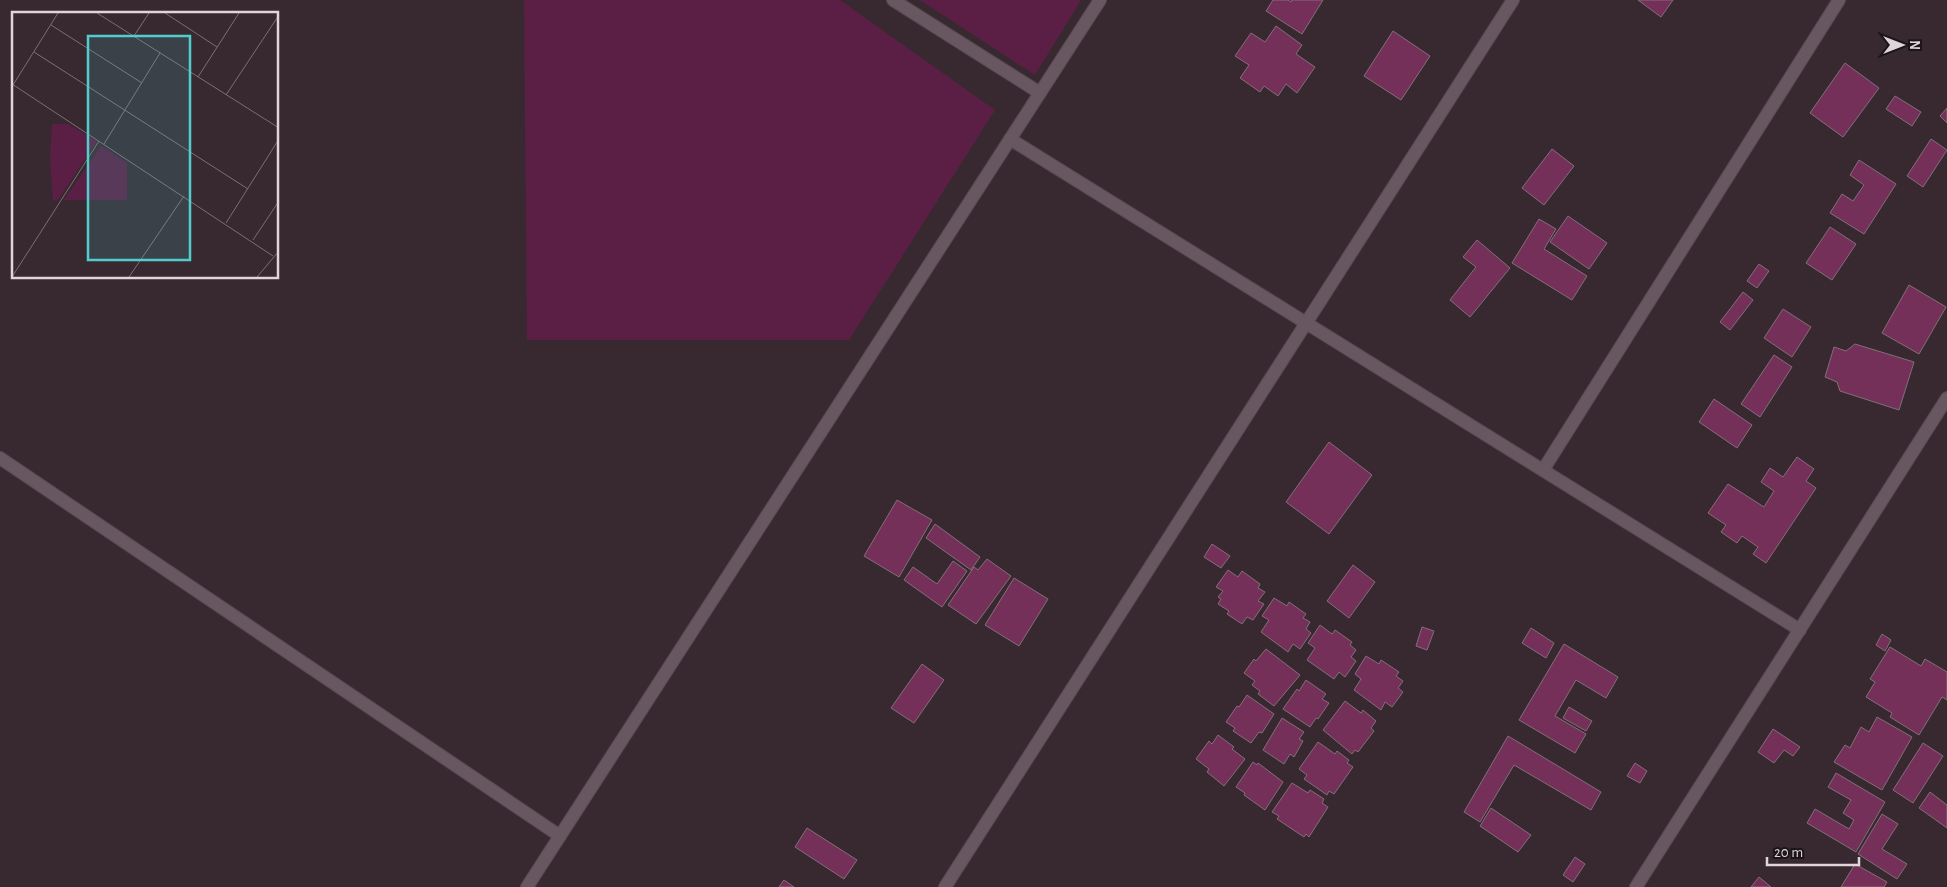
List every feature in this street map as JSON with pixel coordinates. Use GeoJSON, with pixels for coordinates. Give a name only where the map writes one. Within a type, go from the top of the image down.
{"type":"FeatureCollection","features":[{"type":"Feature","properties":{"kind":"street"},"geometry":{"type":"LineString","coordinates":[[893,0],[1040,93]]}},
{"type":"Feature","properties":{"kind":"street"},"geometry":{"type":"LineString","coordinates":[[527,887],[1100,0]]}},
{"type":"Feature","properties":{"kind":"street"},"geometry":{"type":"LineString","coordinates":[[944,887],[1513,0]]}},
{"type":"Feature","properties":{"kind":"street"},"geometry":{"type":"LineString","coordinates":[[1542,470],[1839,0]]}},
{"type":"Feature","properties":{"kind":"street"},"geometry":{"type":"LineString","coordinates":[[1010,139],[1800,630]]}},
{"type":"Feature","properties":{"kind":"street"},"geometry":{"type":"LineString","coordinates":[[1636,887],[1946,400]]}},
{"type":"Feature","properties":{"kind":"street"},"geometry":{"type":"LineString","coordinates":[[0,458],[560,836]]}},
{"type":"Feature","properties":{"kind":"shaded area"},"geometry":{"type":"Polygon","coordinates":[[[524,0],[840,0],[995,110],[849,340],[527,340],[524,0]]]}},
{"type":"Feature","properties":{"kind":"shaded area"},"geometry":{"type":"Polygon","coordinates":[[[920,0],[1081,0],[1035,75],[920,0]]]}},
{"type":"Feature","properties":{"kind":"building"},"geometry":{"type":"Polygon","coordinates":[[[1273,0],[1288,0],[1291,2],[1292,0],[1323,0],[1302,34],[1266,11],[1273,0]]]}},
{"type":"Feature","properties":{"kind":"building"},"geometry":{"type":"Polygon","coordinates":[[[1638,0],[1673,0],[1661,17],[1638,0]]]}},
{"type":"Feature","properties":{"kind":"building"},"geometry":{"type":"Polygon","coordinates":[[[1276,26],[1302,45],[1296,54],[1315,67],[1297,93],[1286,84],[1278,96],[1264,86],[1260,92],[1240,78],[1249,65],[1235,56],[1251,33],[1265,42],[1276,26]]]}},
{"type":"Feature","properties":{"kind":"building"},"geometry":{"type":"Polygon","coordinates":[[[1393,31],[1430,56],[1401,100],[1364,76],[1393,31]]]}},
{"type":"Feature","properties":{"kind":"building"},"geometry":{"type":"Polygon","coordinates":[[[1845,63],[1879,88],[1843,137],[1810,113],[1845,63]]]}},
{"type":"Feature","properties":{"kind":"building"},"geometry":{"type":"Polygon","coordinates":[[[1895,96],[1921,112],[1912,126],[1886,109],[1895,96]]]}},
{"type":"Feature","properties":{"kind":"building"},"geometry":{"type":"Polygon","coordinates":[[[1947,108],[1947,123],[1940,116],[1947,108]]]}},
{"type":"Feature","properties":{"kind":"building"},"geometry":{"type":"Polygon","coordinates":[[[1931,139],[1947,150],[1923,187],[1907,176],[1931,139]]]}},
{"type":"Feature","properties":{"kind":"building"},"geometry":{"type":"Polygon","coordinates":[[[1552,149],[1574,166],[1544,205],[1522,188],[1552,149]]]}},
{"type":"Feature","properties":{"kind":"building"},"geometry":{"type":"Polygon","coordinates":[[[1859,160],[1896,184],[1864,234],[1830,213],[1842,194],[1853,201],[1864,185],[1850,175],[1859,160]]]}},
{"type":"Feature","properties":{"kind":"building"},"geometry":{"type":"Polygon","coordinates":[[[1568,216],[1607,243],[1589,269],[1550,242],[1568,216]]]}},
{"type":"Feature","properties":{"kind":"building"},"geometry":{"type":"Polygon","coordinates":[[[1539,219],[1556,229],[1544,249],[1587,276],[1572,300],[1512,263],[1539,219]]]}},
{"type":"Feature","properties":{"kind":"building"},"geometry":{"type":"Polygon","coordinates":[[[1830,227],[1856,244],[1832,280],[1806,263],[1830,227]]]}},
{"type":"Feature","properties":{"kind":"building"},"geometry":{"type":"Polygon","coordinates":[[[1477,240],[1510,268],[1470,317],[1450,300],[1476,267],[1463,257],[1477,240]]]}},
{"type":"Feature","properties":{"kind":"building"},"geometry":{"type":"Polygon","coordinates":[[[1759,264],[1769,271],[1757,288],[1747,281],[1759,264]]]}},
{"type":"Feature","properties":{"kind":"building"},"geometry":{"type":"Polygon","coordinates":[[[1909,285],[1946,307],[1919,354],[1882,333],[1909,285]]]}},
{"type":"Feature","properties":{"kind":"building"},"geometry":{"type":"Polygon","coordinates":[[[1743,292],[1753,300],[1730,330],[1720,322],[1743,292]]]}},
{"type":"Feature","properties":{"kind":"building"},"geometry":{"type":"Polygon","coordinates":[[[1783,309],[1811,327],[1792,357],[1764,338],[1783,309]]]}},
{"type":"Feature","properties":{"kind":"building"},"geometry":{"type":"Polygon","coordinates":[[[1855,344],[1914,362],[1899,410],[1840,391],[1837,382],[1825,377],[1834,347],[1846,351],[1855,344]]]}},
{"type":"Feature","properties":{"kind":"building"},"geometry":{"type":"Polygon","coordinates":[[[1774,355],[1792,367],[1760,417],[1741,404],[1774,355]]]}},
{"type":"Feature","properties":{"kind":"building"},"geometry":{"type":"Polygon","coordinates":[[[1714,399],[1752,425],[1737,448],[1699,422],[1714,399]]]}},
{"type":"Feature","properties":{"kind":"building"},"geometry":{"type":"Polygon","coordinates":[[[1329,442],[1372,475],[1329,534],[1286,502],[1329,442]]]}},
{"type":"Feature","properties":{"kind":"building"},"geometry":{"type":"Polygon","coordinates":[[[1797,457],[1814,469],[1806,481],[1816,488],[1766,563],[1753,554],[1758,547],[1742,536],[1737,543],[1721,532],[1726,525],[1708,513],[1728,484],[1764,507],[1774,491],[1761,482],[1770,468],[1783,477],[1797,457]]]}},
{"type":"Feature","properties":{"kind":"building"},"geometry":{"type":"Polygon","coordinates":[[[897,500],[932,520],[899,577],[864,556],[897,500]]]}},
{"type":"Feature","properties":{"kind":"building"},"geometry":{"type":"Polygon","coordinates":[[[935,524],[980,557],[971,570],[926,538],[935,524]]]}},
{"type":"Feature","properties":{"kind":"building"},"geometry":{"type":"Polygon","coordinates":[[[1212,544],[1230,556],[1221,568],[1204,557],[1212,544]]]}},
{"type":"Feature","properties":{"kind":"building"},"geometry":{"type":"Polygon","coordinates":[[[987,559],[1011,576],[976,624],[948,605],[974,567],[978,570],[987,559]]]}},
{"type":"Feature","properties":{"kind":"building"},"geometry":{"type":"Polygon","coordinates":[[[953,561],[967,571],[942,607],[904,580],[913,567],[937,584],[953,561]]]}},
{"type":"Feature","properties":{"kind":"building"},"geometry":{"type":"Polygon","coordinates":[[[1353,565],[1375,582],[1349,618],[1327,601],[1353,565]]]}},
{"type":"Feature","properties":{"kind":"building"},"geometry":{"type":"Polygon","coordinates":[[[1228,570],[1238,577],[1242,571],[1260,584],[1258,588],[1265,592],[1258,601],[1264,604],[1253,620],[1247,617],[1242,624],[1227,614],[1229,611],[1218,604],[1221,599],[1218,597],[1223,591],[1216,587],[1228,570]]]}},
{"type":"Feature","properties":{"kind":"building"},"geometry":{"type":"Polygon","coordinates":[[[1014,578],[1048,599],[1019,646],[985,625],[1014,578]]]}},
{"type":"Feature","properties":{"kind":"building"},"geometry":{"type":"Polygon","coordinates":[[[1274,598],[1287,606],[1289,602],[1306,614],[1303,618],[1310,622],[1306,629],[1311,633],[1300,649],[1293,644],[1288,652],[1261,632],[1269,620],[1262,616],[1274,598]]]}},
{"type":"Feature","properties":{"kind":"building"},"geometry":{"type":"Polygon","coordinates":[[[1320,625],[1332,634],[1335,630],[1352,642],[1350,645],[1356,650],[1351,657],[1356,661],[1345,677],[1339,672],[1334,679],[1307,660],[1315,648],[1308,643],[1320,625]]]}},
{"type":"Feature","properties":{"kind":"building"},"geometry":{"type":"Polygon","coordinates":[[[1422,627],[1434,631],[1427,650],[1416,646],[1422,627]]]}},
{"type":"Feature","properties":{"kind":"building"},"geometry":{"type":"Polygon","coordinates":[[[1531,628],[1554,643],[1546,658],[1522,643],[1531,628]]]}},
{"type":"Feature","properties":{"kind":"building"},"geometry":{"type":"Polygon","coordinates":[[[1882,634],[1891,640],[1885,651],[1876,645],[1882,634]]]}},
{"type":"Feature","properties":{"kind":"building"},"geometry":{"type":"Polygon","coordinates":[[[1564,644],[1618,677],[1606,698],[1576,680],[1555,716],[1586,734],[1575,753],[1519,720],[1564,644]]]}},
{"type":"Feature","properties":{"kind":"building"},"geometry":{"type":"Polygon","coordinates":[[[1890,647],[1921,666],[1925,659],[1947,672],[1947,700],[1942,697],[1919,735],[1890,717],[1892,713],[1866,697],[1875,682],[1870,679],[1890,647]]]}},
{"type":"Feature","properties":{"kind":"building"},"geometry":{"type":"Polygon","coordinates":[[[1266,649],[1300,675],[1274,706],[1258,694],[1260,691],[1252,685],[1255,681],[1244,673],[1254,659],[1256,661],[1266,649]]]}},
{"type":"Feature","properties":{"kind":"building"},"geometry":{"type":"Polygon","coordinates":[[[1366,656],[1379,664],[1381,660],[1399,672],[1396,676],[1403,681],[1398,688],[1403,692],[1392,707],[1385,702],[1381,710],[1354,690],[1361,679],[1355,674],[1366,656]]]}},
{"type":"Feature","properties":{"kind":"building"},"geometry":{"type":"Polygon","coordinates":[[[922,664],[944,680],[914,723],[891,708],[922,664]]]}},
{"type":"Feature","properties":{"kind":"building"},"geometry":{"type":"Polygon","coordinates":[[[1306,680],[1326,694],[1322,699],[1329,703],[1310,727],[1283,709],[1306,680]]]}},
{"type":"Feature","properties":{"kind":"building"},"geometry":{"type":"Polygon","coordinates":[[[1247,695],[1274,714],[1262,733],[1259,732],[1251,743],[1233,731],[1235,728],[1226,722],[1247,695]]]}},
{"type":"Feature","properties":{"kind":"building"},"geometry":{"type":"Polygon","coordinates":[[[1345,701],[1361,713],[1363,710],[1376,721],[1371,728],[1374,731],[1358,752],[1355,750],[1352,754],[1323,730],[1345,701]]]}},
{"type":"Feature","properties":{"kind":"building"},"geometry":{"type":"Polygon","coordinates":[[[1569,707],[1592,721],[1586,731],[1563,718],[1569,707]]]}},
{"type":"Feature","properties":{"kind":"building"},"geometry":{"type":"Polygon","coordinates":[[[1877,717],[1912,737],[1882,790],[1834,762],[1845,745],[1850,748],[1861,727],[1869,732],[1877,717]]]}},
{"type":"Feature","properties":{"kind":"building"},"geometry":{"type":"Polygon","coordinates":[[[1282,718],[1304,732],[1299,739],[1303,741],[1294,757],[1290,754],[1284,764],[1263,750],[1282,718]]]}},
{"type":"Feature","properties":{"kind":"building"},"geometry":{"type":"Polygon","coordinates":[[[1773,729],[1800,747],[1793,756],[1784,750],[1774,763],[1758,752],[1773,729]]]}},
{"type":"Feature","properties":{"kind":"building"},"geometry":{"type":"Polygon","coordinates":[[[1218,735],[1234,747],[1232,749],[1245,759],[1224,786],[1207,772],[1209,769],[1196,759],[1209,741],[1212,744],[1218,735]]]}},
{"type":"Feature","properties":{"kind":"building"},"geometry":{"type":"Polygon","coordinates":[[[1508,736],[1601,792],[1591,810],[1514,765],[1480,822],[1464,812],[1508,736]]]}},
{"type":"Feature","properties":{"kind":"building"},"geometry":{"type":"Polygon","coordinates":[[[1318,742],[1335,754],[1337,751],[1349,760],[1347,763],[1353,767],[1334,794],[1329,791],[1327,795],[1304,779],[1307,775],[1299,769],[1318,742]]]}},
{"type":"Feature","properties":{"kind":"building"},"geometry":{"type":"Polygon","coordinates":[[[1923,743],[1943,756],[1913,803],[1893,790],[1923,743]]]}},
{"type":"Feature","properties":{"kind":"building"},"geometry":{"type":"Polygon","coordinates":[[[1253,762],[1257,765],[1258,763],[1283,782],[1265,810],[1236,787],[1253,762]]]}},
{"type":"Feature","properties":{"kind":"building"},"geometry":{"type":"Polygon","coordinates":[[[1635,763],[1647,771],[1640,783],[1627,776],[1635,763]]]}},
{"type":"Feature","properties":{"kind":"building"},"geometry":{"type":"Polygon","coordinates":[[[1836,773],[1885,802],[1856,852],[1807,823],[1815,809],[1849,829],[1854,820],[1843,813],[1851,800],[1828,787],[1836,773]]]}},
{"type":"Feature","properties":{"kind":"building"},"geometry":{"type":"Polygon","coordinates":[[[1292,783],[1308,793],[1310,790],[1324,799],[1322,803],[1328,807],[1309,837],[1306,834],[1304,837],[1277,819],[1279,816],[1272,812],[1292,783]]]}},
{"type":"Feature","properties":{"kind":"building"},"geometry":{"type":"Polygon","coordinates":[[[1930,792],[1947,805],[1947,828],[1919,808],[1930,792]]]}},
{"type":"Feature","properties":{"kind":"building"},"geometry":{"type":"Polygon","coordinates":[[[1491,808],[1531,835],[1518,852],[1480,826],[1491,808]]]}},
{"type":"Feature","properties":{"kind":"building"},"geometry":{"type":"Polygon","coordinates":[[[1882,814],[1898,824],[1882,849],[1907,864],[1897,879],[1858,854],[1882,814]]]}},
{"type":"Feature","properties":{"kind":"building"},"geometry":{"type":"Polygon","coordinates":[[[807,828],[857,860],[844,879],[795,847],[807,828]]]}},
{"type":"Feature","properties":{"kind":"building"},"geometry":{"type":"Polygon","coordinates":[[[1575,857],[1585,864],[1573,882],[1563,875],[1575,857]]]}},
{"type":"Feature","properties":{"kind":"building"},"geometry":{"type":"Polygon","coordinates":[[[1855,864],[1887,882],[1884,887],[1841,887],[1855,864]]]}},
{"type":"Feature","properties":{"kind":"building"},"geometry":{"type":"Polygon","coordinates":[[[1759,877],[1771,887],[1751,887],[1759,877]]]}},
{"type":"Feature","properties":{"kind":"building"},"geometry":{"type":"Polygon","coordinates":[[[784,880],[794,887],[779,887],[784,880]]]}}]}
